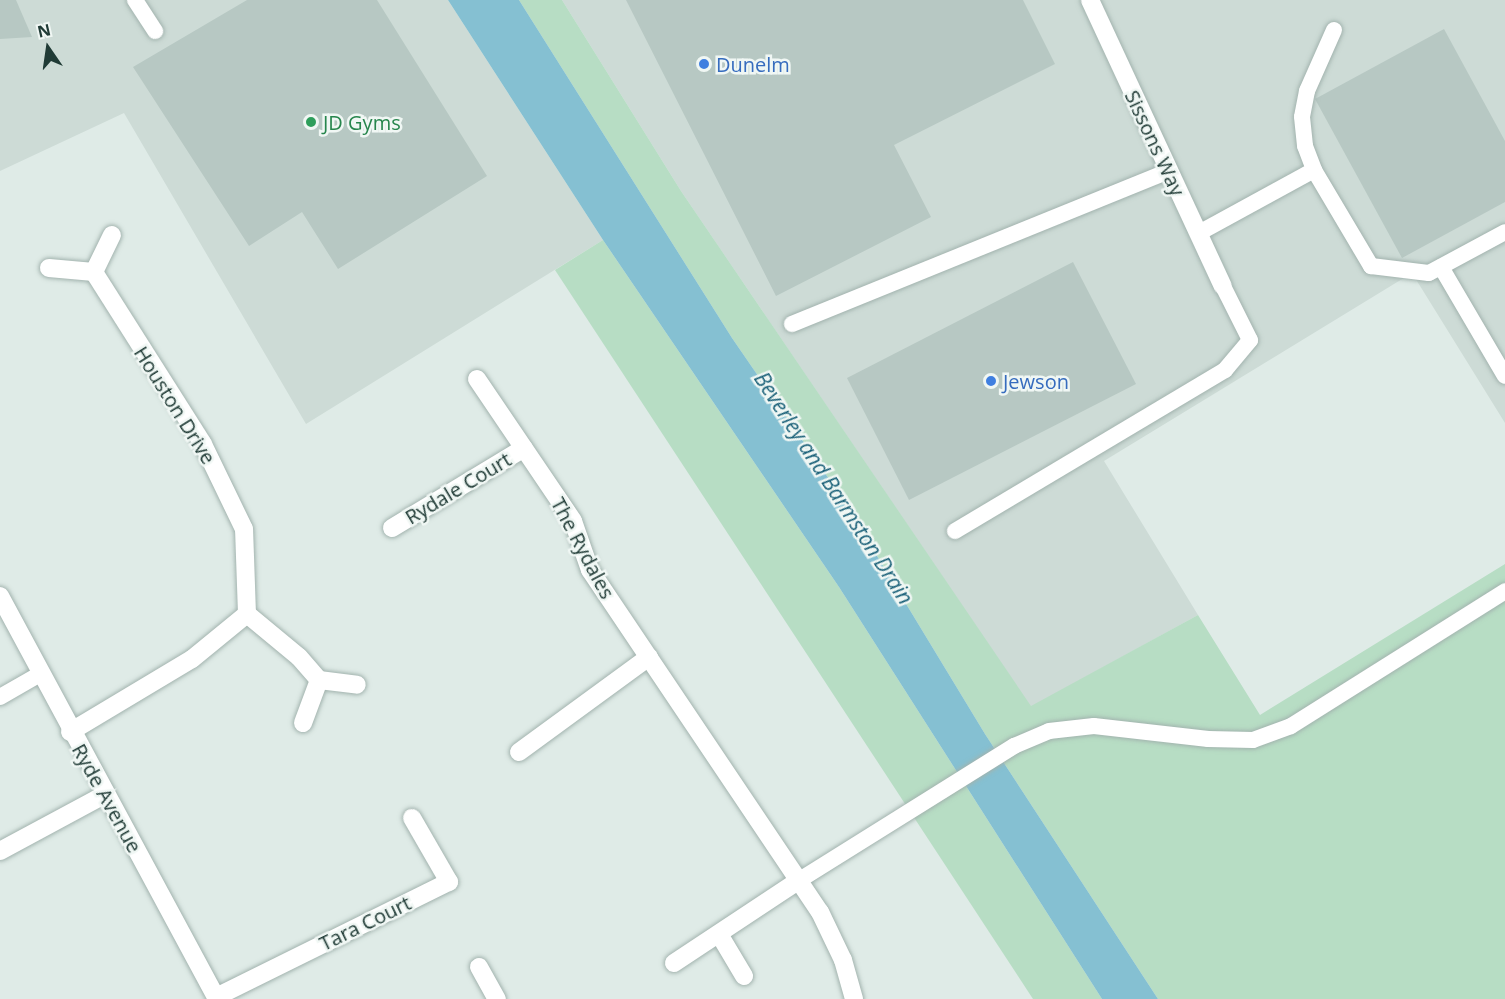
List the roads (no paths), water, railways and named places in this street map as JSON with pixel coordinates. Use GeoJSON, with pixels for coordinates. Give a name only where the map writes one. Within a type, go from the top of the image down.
{"type":"FeatureCollection","features":[{"type":"Feature","properties":{"kind":"street","name":"Sissons Way"},"geometry":{"type":"LineString","coordinates":[[1090,0],[1167,172],[1199,232],[1223,286]]}},
{"type":"Feature","properties":{"kind":"street"},"geometry":{"type":"LineString","coordinates":[[49,268],[94,272],[112,235]]}},
{"type":"Feature","properties":{"kind":"street","name":"Houston Drive"},"geometry":{"type":"LineString","coordinates":[[94,272],[203,444],[244,529],[247,614]]}},
{"type":"Feature","properties":{"kind":"street","name":"The Rydales"},"geometry":{"type":"LineString","coordinates":[[477,379],[573,521],[590,570],[820,912],[843,960],[854,999]]}},
{"type":"Feature","properties":{"kind":"street","name":"Rydale Court"},"geometry":{"type":"LineString","coordinates":[[392,528],[524,448]]}},
{"type":"Feature","properties":{"kind":"street","name":"Ryde Avenue"},"geometry":{"type":"LineString","coordinates":[[0,596],[70,732],[216,998]]}},
{"type":"Feature","properties":{"kind":"street"},"geometry":{"type":"LineString","coordinates":[[70,732],[192,659],[247,614],[299,657],[320,680],[357,685]]}},
{"type":"Feature","properties":{"kind":"street"},"geometry":{"type":"LineString","coordinates":[[519,752],[649,657]]}},
{"type":"Feature","properties":{"kind":"street"},"geometry":{"type":"LineString","coordinates":[[303,723],[320,680]]}},
{"type":"Feature","properties":{"kind":"street"},"geometry":{"type":"LineString","coordinates":[[0,851],[106,794]]}},
{"type":"Feature","properties":{"kind":"street","name":"Tara Court"},"geometry":{"type":"LineString","coordinates":[[216,998],[449,882],[412,819]]}},
{"type":"Feature","properties":{"kind":"street"},"geometry":{"type":"LineString","coordinates":[[674,963],[798,881]]}},
{"type":"Feature","properties":{"kind":"street"},"geometry":{"type":"LineString","coordinates":[[719,934],[744,976]]}},
{"type":"Feature","properties":{"kind":"street"},"geometry":{"type":"LineString","coordinates":[[479,967],[497,999]]}},
{"type":"Feature","properties":{"kind":"lane"},"geometry":{"type":"LineString","coordinates":[[135,0],[155,31]]}},
{"type":"Feature","properties":{"kind":"lane"},"geometry":{"type":"LineString","coordinates":[[1334,30],[1313,73],[1302,117],[1314,170],[1371,266],[1429,273],[1505,232]]}},
{"type":"Feature","properties":{"kind":"lane"},"geometry":{"type":"LineString","coordinates":[[1199,232],[1314,170]]}},
{"type":"Feature","properties":{"kind":"lane"},"geometry":{"type":"LineString","coordinates":[[792,324],[1167,172]]}},
{"type":"Feature","properties":{"kind":"lane"},"geometry":{"type":"LineString","coordinates":[[1441,267],[1505,376]]}},
{"type":"Feature","properties":{"kind":"lane"},"geometry":{"type":"LineString","coordinates":[[955,531],[1225,370],[1250,340],[1223,286]]}},
{"type":"Feature","properties":{"kind":"lane"},"geometry":{"type":"LineString","coordinates":[[798,881],[939,795],[1014,746],[1049,731],[1077,726],[1253,740],[1291,726],[1505,591]]}},
{"type":"Feature","properties":{"kind":"lane"},"geometry":{"type":"LineString","coordinates":[[0,697],[40,674]]}},
{"type":"Feature","properties":{"kind":"water","name":"Beverley and Barmston Drain"},"geometry":{"type":"Polygon","coordinates":[[[448,0],[519,0],[732,338],[840,495],[985,734],[1158,999],[1102,999],[839,587],[603,240],[448,0]]]}},
{"type":"Feature","properties":{"kind":"place","name":"Dunelm"},"geometry":{"type":"Point","coordinates":[704,64]}},
{"type":"Feature","properties":{"kind":"place","name":"JD Gyms"},"geometry":{"type":"Point","coordinates":[311,122]}},
{"type":"Feature","properties":{"kind":"place","name":"Jewson"},"geometry":{"type":"Point","coordinates":[991,381]}}]}
